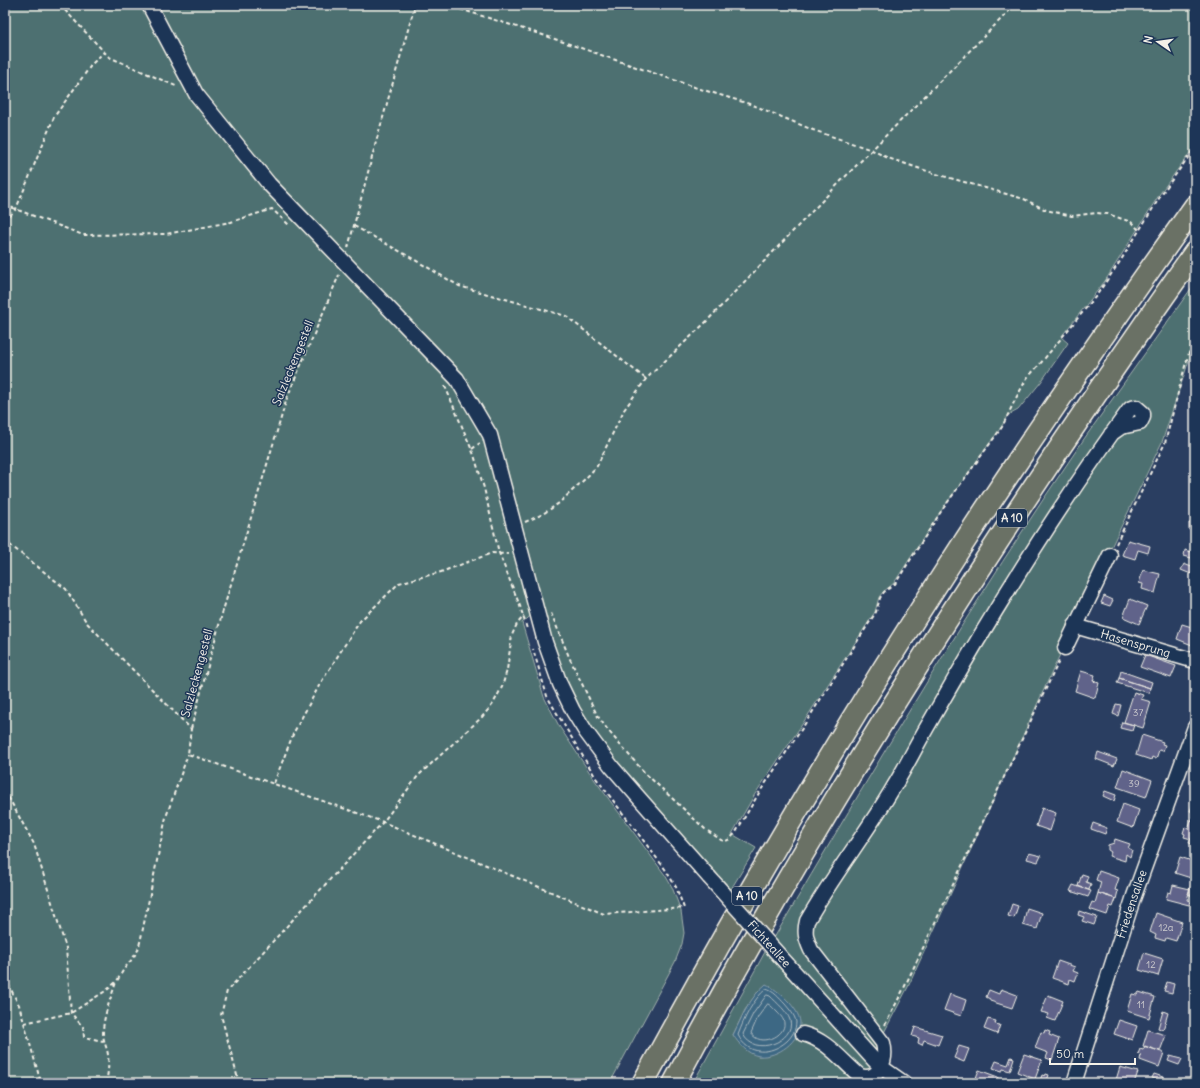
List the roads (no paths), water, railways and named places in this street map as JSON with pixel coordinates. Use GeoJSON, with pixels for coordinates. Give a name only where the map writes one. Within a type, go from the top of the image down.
{"type":"FeatureCollection","features":[{"type":"Feature","properties":{"kind":"highway","name":"A 10"},"geometry":{"type":"LineString","coordinates":[[643,1083],[725,935],[805,797],[934,588],[1054,407],[1195,206]]}},
{"type":"Feature","properties":{"kind":"highway","name":"A 10"},"geometry":{"type":"LineString","coordinates":[[674,1083],[778,898],[844,785],[936,635],[1066,438],[1195,252]]}},
{"type":"Feature","properties":{"kind":"street","name":"Fichteallee"},"geometry":{"type":"LineString","coordinates":[[149,5],[196,94],[268,184],[457,379],[490,435],[545,642],[553,666],[573,711],[600,751],[625,782],[881,1067],[904,1083]]}},
{"type":"Feature","properties":{"kind":"street"},"geometry":{"type":"LineString","coordinates":[[804,1034],[823,1043],[860,1076],[866,1078],[872,1076],[877,1073],[881,1067],[885,1050],[883,1043],[811,950],[806,939],[805,930],[807,921],[891,791],[1012,584],[1111,434]]}},
{"type":"Feature","properties":{"kind":"street"},"geometry":{"type":"LineString","coordinates":[[1065,648],[1110,555]]}},
{"type":"Feature","properties":{"kind":"street","name":"Hasensprung"},"geometry":{"type":"LineString","coordinates":[[1075,626],[1195,661]]}},
{"type":"Feature","properties":{"kind":"street","name":"Friedensallee"},"geometry":{"type":"LineString","coordinates":[[1074,1083],[1134,896],[1195,727]]}},
{"type":"Feature","properties":{"kind":"water"},"geometry":{"type":"Polygon","coordinates":[[[766,984],[776,990],[792,1005],[799,1017],[800,1022],[797,1036],[787,1047],[773,1054],[759,1056],[747,1051],[733,1035],[751,1001],[766,984]]]}}]}
